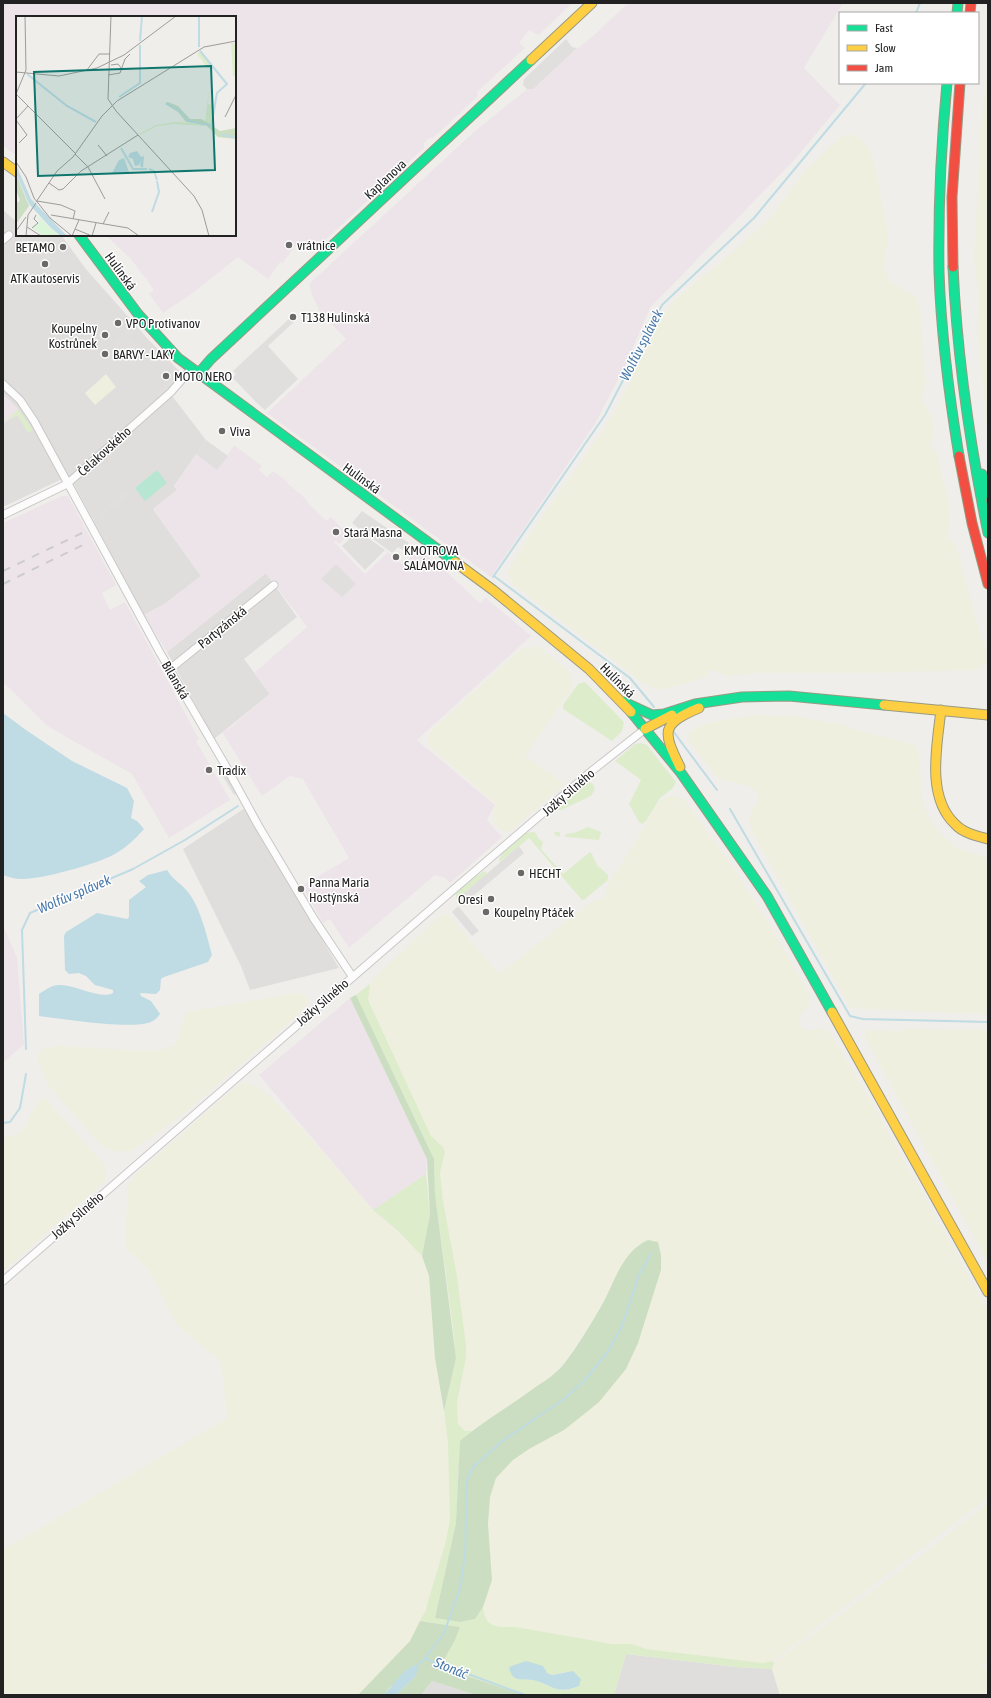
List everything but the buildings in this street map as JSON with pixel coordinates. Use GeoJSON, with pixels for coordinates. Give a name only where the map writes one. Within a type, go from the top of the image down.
{"type":"FeatureCollection","features":[{"type":"Feature","properties":{"kind":"main road","name":"Kaplanova"},"geometry":{"type":"LineString","coordinates":[[194,372],[211,359],[592,3]]}},
{"type":"Feature","properties":{"kind":"main road"},"geometry":{"type":"LineString","coordinates":[[947,84],[942,138],[938,242],[942,335],[950,410],[966,498],[988,584]]}},
{"type":"Feature","properties":{"kind":"main road"},"geometry":{"type":"LineString","coordinates":[[960,84],[954,140],[951,241],[955,328],[970,449],[988,533]]}},
{"type":"Feature","properties":{"kind":"main road"},"geometry":{"type":"LineString","coordinates":[[3,162],[16,171]]}},
{"type":"Feature","properties":{"kind":"main road","name":"Hulínská"},"geometry":{"type":"LineString","coordinates":[[79,236],[136,313],[164,346],[194,372],[493,590],[578,660],[622,702],[688,783]]}},
{"type":"Feature","properties":{"kind":"main road"},"geometry":{"type":"LineString","coordinates":[[964,409],[971,420],[979,463],[988,494]]}},
{"type":"Feature","properties":{"kind":"main road"},"geometry":{"type":"LineString","coordinates":[[622,702],[652,715],[664,714],[687,706],[762,696],[789,696],[988,715]]}},
{"type":"Feature","properties":{"kind":"main road"},"geometry":{"type":"LineString","coordinates":[[645,729],[672,715],[710,703]]}},
{"type":"Feature","properties":{"kind":"main road"},"geometry":{"type":"LineString","coordinates":[[710,703],[675,718],[667,730],[668,743],[688,783],[734,847],[778,915],[988,1292]]}},
{"type":"Feature","properties":{"kind":"main road"},"geometry":{"type":"LineString","coordinates":[[941,710],[937,754],[937,782],[941,804],[954,824],[974,835],[988,839]]}},
{"type":"Feature","properties":{"kind":"street"},"geometry":{"type":"LineString","coordinates":[[3,240],[9,234]]}},
{"type":"Feature","properties":{"kind":"street","name":"Čelakovského"},"geometry":{"type":"LineString","coordinates":[[3,514],[67,484],[194,372]]}},
{"type":"Feature","properties":{"kind":"street","name":"Bílanská"},"geometry":{"type":"LineString","coordinates":[[3,384],[20,400],[34,421],[67,484],[285,872],[352,976]]}},
{"type":"Feature","properties":{"kind":"street","name":"Partyzánská"},"geometry":{"type":"LineString","coordinates":[[170,669],[274,585]]}},
{"type":"Feature","properties":{"kind":"street","name":"Jožky Silného"},"geometry":{"type":"LineString","coordinates":[[3,1281],[352,976],[593,770],[645,729]]}},
{"type":"Feature","properties":{"kind":"shaded area"},"geometry":{"type":"Polygon","coordinates":[[[3,3],[572,3],[539,35],[529,30],[519,43],[525,48],[477,92],[478,96],[433,138],[429,138],[424,143],[424,148],[319,246],[306,247],[297,243],[282,264],[280,262],[268,279],[238,257],[194,292],[163,313],[149,294],[154,290],[147,280],[130,258],[106,236],[236,236],[236,16],[16,16],[16,155],[3,146],[3,3]]]}},
{"type":"Feature","properties":{"kind":"shaded area"},"geometry":{"type":"Polygon","coordinates":[[[628,3],[843,3],[804,68],[840,105],[796,158],[650,308],[626,364],[595,424],[491,577],[267,413],[346,339],[320,312],[312,295],[309,284],[475,131],[593,36],[628,3]]]}},
{"type":"Feature","properties":{"kind":"shaded area"},"geometry":{"type":"Polygon","coordinates":[[[566,39],[572,47],[577,48],[533,89],[527,89],[523,85],[524,79],[566,39]]]}},
{"type":"Feature","properties":{"kind":"shaded area"},"geometry":{"type":"Polygon","coordinates":[[[3,210],[16,221],[16,236],[62,236],[85,268],[147,338],[180,372],[166,388],[206,440],[174,486],[177,490],[153,509],[201,576],[166,603],[144,615],[74,484],[60,480],[3,507],[3,423],[17,415],[18,409],[3,394],[3,210]]]}},
{"type":"Feature","properties":{"kind":"shaded area"},"geometry":{"type":"Polygon","coordinates":[[[290,318],[294,322],[268,346],[298,379],[265,410],[233,378],[236,374],[233,371],[290,318]]]}},
{"type":"Feature","properties":{"kind":"shaded area"},"geometry":{"type":"Polygon","coordinates":[[[128,328],[132,332],[128,336],[138,346],[129,355],[120,344],[115,348],[111,343],[128,328]]]}},
{"type":"Feature","properties":{"kind":"shaded area"},"geometry":{"type":"Polygon","coordinates":[[[174,377],[180,383],[161,400],[155,393],[174,377]]]}},
{"type":"Feature","properties":{"kind":"shaded area"},"geometry":{"type":"Polygon","coordinates":[[[3,394],[21,413],[3,423],[3,394]]]}},
{"type":"Feature","properties":{"kind":"shaded area"},"geometry":{"type":"Polygon","coordinates":[[[206,440],[227,456],[234,445],[262,466],[259,470],[267,477],[273,471],[288,482],[287,483],[307,500],[308,503],[326,521],[331,517],[348,535],[339,544],[336,541],[334,542],[365,574],[388,552],[402,565],[418,550],[439,565],[480,603],[486,598],[531,636],[417,740],[495,805],[487,820],[502,837],[450,883],[445,878],[435,875],[349,948],[330,919],[323,923],[302,886],[349,858],[303,779],[290,776],[262,796],[222,732],[231,727],[270,694],[254,673],[307,627],[266,573],[167,652],[144,615],[166,603],[201,576],[153,509],[177,490],[174,486],[206,440]]]}},
{"type":"Feature","properties":{"kind":"shaded area"},"geometry":{"type":"Polygon","coordinates":[[[206,440],[228,456],[217,470],[196,454],[206,440]]]}},
{"type":"Feature","properties":{"kind":"shaded area"},"geometry":{"type":"Polygon","coordinates":[[[126,491],[129,495],[102,518],[99,514],[126,491]]]}},
{"type":"Feature","properties":{"kind":"shaded area"},"geometry":{"type":"Polygon","coordinates":[[[62,496],[68,496],[116,585],[102,593],[110,610],[125,602],[199,739],[196,741],[230,800],[169,838],[132,774],[47,726],[5,684],[3,685],[3,523],[62,496]]]}},
{"type":"Feature","properties":{"kind":"shaded area"},"geometry":{"type":"Polygon","coordinates":[[[362,511],[409,543],[403,550],[398,547],[392,553],[352,523],[362,511]]]}},
{"type":"Feature","properties":{"kind":"shaded area"},"geometry":{"type":"Polygon","coordinates":[[[358,531],[385,550],[365,570],[342,546],[358,531]]]}},
{"type":"Feature","properties":{"kind":"shaded area"},"geometry":{"type":"Polygon","coordinates":[[[336,564],[356,584],[342,597],[321,579],[336,564]]]}},
{"type":"Feature","properties":{"kind":"shaded area"},"geometry":{"type":"Polygon","coordinates":[[[266,573],[297,617],[244,659],[270,694],[214,739],[167,652],[266,573]]]}},
{"type":"Feature","properties":{"kind":"shaded area"},"geometry":{"type":"Polygon","coordinates":[[[224,763],[240,792],[234,795],[217,767],[224,763]]]}},
{"type":"Feature","properties":{"kind":"shaded area"},"geometry":{"type":"Polygon","coordinates":[[[245,808],[339,968],[250,990],[241,966],[183,849],[245,808]]]}},
{"type":"Feature","properties":{"kind":"shaded area"},"geometry":{"type":"Polygon","coordinates":[[[519,846],[524,853],[466,902],[461,896],[519,846]]]}},
{"type":"Feature","properties":{"kind":"shaded area"},"geometry":{"type":"Polygon","coordinates":[[[458,906],[479,931],[472,936],[452,912],[458,906]]]}},
{"type":"Feature","properties":{"kind":"shaded area"},"geometry":{"type":"Polygon","coordinates":[[[3,925],[17,958],[24,1044],[3,1063],[3,925]]]}},
{"type":"Feature","properties":{"kind":"shaded area"},"geometry":{"type":"Polygon","coordinates":[[[350,998],[427,1159],[426,1174],[373,1210],[259,1075],[350,998]]]}},
{"type":"Feature","properties":{"kind":"shaded area"},"geometry":{"type":"Polygon","coordinates":[[[626,1654],[736,1667],[772,1669],[780,1695],[614,1695],[626,1654]]]}},
{"type":"Feature","properties":{"kind":"shaded area"},"geometry":{"type":"Polygon","coordinates":[[[432,1681],[476,1695],[421,1695],[432,1681]]]}},
{"type":"Feature","properties":{"kind":"green space"},"geometry":{"type":"Polygon","coordinates":[[[988,63],[988,437],[977,330],[978,297],[974,256],[981,121],[988,63]]]}},
{"type":"Feature","properties":{"kind":"green space"},"geometry":{"type":"Polygon","coordinates":[[[843,135],[853,135],[861,139],[868,148],[874,163],[887,229],[888,241],[884,266],[889,281],[916,297],[920,307],[925,377],[925,389],[921,400],[927,406],[933,420],[934,435],[930,445],[937,454],[948,499],[950,528],[947,537],[956,545],[980,635],[986,647],[988,661],[976,670],[864,673],[756,673],[726,676],[715,670],[709,671],[706,677],[666,689],[660,690],[654,688],[643,683],[514,585],[507,573],[528,537],[604,429],[622,398],[655,329],[674,300],[733,252],[769,219],[805,171],[843,135]]]}},
{"type":"Feature","properties":{"kind":"green space"},"geometry":{"type":"Polygon","coordinates":[[[106,374],[116,387],[95,405],[85,393],[106,374]]]}},
{"type":"Feature","properties":{"kind":"green space"},"geometry":{"type":"Polygon","coordinates":[[[18,409],[33,430],[28,433],[17,415],[5,422],[18,409]]]}},
{"type":"Feature","properties":{"kind":"green space"},"geometry":{"type":"Polygon","coordinates":[[[157,470],[167,483],[145,501],[135,488],[157,470]]]}},
{"type":"Feature","properties":{"kind":"green space"},"geometry":{"type":"Polygon","coordinates":[[[534,646],[539,647],[569,671],[573,682],[572,688],[525,756],[565,784],[509,832],[506,832],[496,827],[493,821],[495,803],[430,747],[428,737],[431,731],[520,650],[534,646]]]}},
{"type":"Feature","properties":{"kind":"green space"},"geometry":{"type":"Polygon","coordinates":[[[585,682],[624,722],[622,731],[612,741],[563,709],[563,705],[578,684],[585,682]]]}},
{"type":"Feature","properties":{"kind":"green space"},"geometry":{"type":"Polygon","coordinates":[[[758,715],[790,716],[842,724],[852,729],[916,745],[919,756],[922,800],[929,818],[941,834],[958,848],[988,858],[988,1015],[850,1008],[753,833],[749,816],[758,800],[757,792],[749,786],[719,779],[689,742],[689,734],[691,731],[703,725],[722,720],[758,715]]]}},
{"type":"Feature","properties":{"kind":"green space"},"geometry":{"type":"Polygon","coordinates":[[[641,743],[647,745],[676,782],[673,788],[660,798],[646,821],[642,824],[639,822],[629,804],[641,780],[615,761],[635,744],[641,743]]]}},
{"type":"Feature","properties":{"kind":"green space"},"geometry":{"type":"Polygon","coordinates":[[[585,781],[592,783],[595,789],[591,796],[561,810],[557,809],[557,805],[585,781]]]}},
{"type":"Feature","properties":{"kind":"green space"},"geometry":{"type":"Polygon","coordinates":[[[671,795],[684,799],[734,869],[770,926],[810,996],[810,1005],[799,1016],[799,1025],[805,1031],[821,1028],[831,1034],[875,1109],[988,1311],[988,1498],[773,1661],[763,1663],[646,1649],[632,1644],[612,1644],[516,1627],[499,1627],[491,1625],[483,1615],[483,1603],[490,1587],[492,1569],[488,1544],[489,1509],[490,1497],[496,1478],[513,1460],[529,1449],[633,1352],[638,1343],[661,1270],[661,1247],[614,1278],[589,1327],[562,1365],[549,1378],[472,1431],[465,1431],[461,1428],[458,1424],[457,1402],[464,1332],[457,1276],[443,1201],[440,1173],[445,1152],[439,1142],[431,1136],[368,1000],[368,989],[373,979],[442,914],[449,915],[496,971],[502,972],[592,901],[604,899],[607,885],[638,838],[654,809],[662,799],[671,795]]]}},
{"type":"Feature","properties":{"kind":"green space"},"geometry":{"type":"Polygon","coordinates":[[[588,827],[601,832],[599,840],[565,837],[566,834],[574,833],[588,827]]]}},
{"type":"Feature","properties":{"kind":"green space"},"geometry":{"type":"Polygon","coordinates":[[[535,832],[538,838],[543,842],[541,849],[563,874],[590,852],[597,865],[608,875],[608,880],[582,900],[529,838],[500,862],[499,859],[503,852],[525,833],[535,832]]]}},
{"type":"Feature","properties":{"kind":"green space"},"geometry":{"type":"Polygon","coordinates":[[[554,832],[560,832],[560,836],[563,837],[556,836],[554,832]]]}},
{"type":"Feature","properties":{"kind":"green space"},"geometry":{"type":"Polygon","coordinates":[[[485,871],[487,874],[461,896],[464,900],[459,902],[456,897],[456,893],[476,876],[485,871]]]}},
{"type":"Feature","properties":{"kind":"green space"},"geometry":{"type":"Polygon","coordinates":[[[370,984],[368,1000],[431,1136],[443,1147],[445,1152],[440,1173],[443,1201],[457,1276],[466,1346],[466,1358],[457,1402],[458,1424],[465,1431],[472,1431],[460,1441],[456,1523],[435,1618],[460,1622],[475,1619],[483,1607],[486,1619],[490,1623],[498,1626],[516,1627],[612,1644],[632,1644],[646,1649],[763,1663],[773,1661],[774,1663],[772,1669],[736,1667],[626,1654],[614,1695],[523,1695],[440,1667],[455,1640],[460,1627],[420,1621],[426,1610],[446,1541],[450,1519],[448,1444],[444,1411],[456,1358],[435,1194],[434,1159],[356,995],[370,984]],[[566,1672],[552,1675],[547,1673],[516,1678],[535,1680],[553,1688],[562,1690],[579,1686],[566,1672]]]}},
{"type":"Feature","properties":{"kind":"green space"},"geometry":{"type":"Polygon","coordinates":[[[298,993],[307,996],[308,1003],[298,1015],[183,1114],[132,1151],[117,1152],[100,1144],[48,1085],[38,1062],[38,1055],[41,1050],[56,1046],[154,1051],[171,1047],[176,1044],[184,1016],[187,1012],[298,993]]]}},
{"type":"Feature","properties":{"kind":"green space"},"geometry":{"type":"Polygon","coordinates":[[[356,995],[434,1159],[435,1194],[456,1358],[444,1411],[435,1358],[429,1276],[422,1256],[430,1214],[427,1159],[350,998],[356,995]]]}},
{"type":"Feature","properties":{"kind":"green space"},"geometry":{"type":"Polygon","coordinates":[[[907,1029],[988,1030],[988,1263],[864,1036],[865,1032],[869,1030],[899,1031],[907,1029]]]}},
{"type":"Feature","properties":{"kind":"green space"},"geometry":{"type":"Polygon","coordinates":[[[248,1083],[260,1089],[272,1099],[303,1130],[375,1212],[416,1249],[427,1267],[431,1293],[435,1358],[448,1444],[450,1507],[449,1530],[426,1610],[410,1641],[358,1695],[3,1695],[3,1550],[227,1418],[221,1362],[176,1324],[148,1268],[126,1249],[127,1188],[135,1175],[210,1109],[240,1084],[248,1083]]]}},
{"type":"Feature","properties":{"kind":"green space"},"geometry":{"type":"Polygon","coordinates":[[[44,1097],[102,1162],[106,1171],[106,1178],[104,1182],[3,1271],[3,1137],[16,1135],[24,1129],[37,1102],[44,1097]]]}},
{"type":"Feature","properties":{"kind":"green space"},"geometry":{"type":"Polygon","coordinates":[[[426,1174],[430,1214],[422,1256],[398,1231],[373,1210],[426,1174]]]}},
{"type":"Feature","properties":{"kind":"green space"},"geometry":{"type":"Polygon","coordinates":[[[648,1240],[658,1242],[661,1255],[661,1270],[638,1343],[626,1369],[599,1402],[564,1430],[529,1449],[513,1460],[496,1478],[490,1497],[488,1524],[492,1580],[483,1607],[475,1619],[460,1622],[435,1618],[456,1523],[460,1441],[486,1421],[556,1373],[574,1350],[589,1327],[626,1259],[639,1245],[648,1240]]]}},
{"type":"Feature","properties":{"kind":"green space"},"geometry":{"type":"Polygon","coordinates":[[[988,1503],[988,1660],[983,1665],[988,1671],[988,1695],[780,1695],[772,1669],[774,1663],[931,1548],[988,1503]]]}},
{"type":"Feature","properties":{"kind":"green space"},"geometry":{"type":"Polygon","coordinates":[[[420,1621],[460,1627],[455,1640],[440,1667],[523,1695],[476,1695],[432,1681],[421,1695],[396,1695],[415,1677],[390,1687],[384,1695],[358,1695],[410,1641],[420,1621]]]}},
{"type":"Feature","properties":{"kind":"water"},"geometry":{"type":"Polygon","coordinates":[[[3,713],[72,761],[127,788],[134,801],[131,818],[137,821],[144,829],[122,850],[94,863],[68,871],[30,879],[16,879],[3,875],[3,713]]]}},
{"type":"Feature","properties":{"kind":"water"},"geometry":{"type":"Polygon","coordinates":[[[167,870],[188,892],[196,906],[203,922],[212,955],[208,962],[164,977],[161,979],[160,990],[156,994],[140,993],[141,996],[151,1001],[160,1014],[151,1022],[129,1025],[39,1016],[39,994],[54,986],[65,985],[102,995],[113,993],[113,990],[95,985],[86,976],[79,973],[69,974],[65,970],[64,936],[66,932],[97,913],[127,919],[129,917],[129,900],[146,887],[139,881],[148,875],[167,870]]]}},
{"type":"Feature","properties":{"kind":"water"},"geometry":{"type":"Polygon","coordinates":[[[526,1661],[543,1666],[547,1673],[552,1675],[573,1671],[581,1679],[579,1686],[561,1690],[537,1681],[520,1679],[513,1676],[509,1667],[526,1661]]]}},
{"type":"Feature","properties":{"kind":"water"},"geometry":{"type":"Polygon","coordinates":[[[415,1665],[418,1669],[415,1677],[396,1695],[384,1695],[402,1674],[415,1665]]]}},
{"type":"Feature","properties":{"kind":"waterway","name":"Wolfův splávek"},"geometry":{"type":"LineString","coordinates":[[916,12],[920,3]]}},
{"type":"Feature","properties":{"kind":"waterway","name":"Wolfův splávek"},"geometry":{"type":"LineString","coordinates":[[493,577],[605,415],[662,305],[754,218],[865,84]]}},
{"type":"Feature","properties":{"kind":"waterway"},"geometry":{"type":"LineString","coordinates":[[494,576],[630,678],[654,707]]}},
{"type":"Feature","properties":{"kind":"waterway"},"geometry":{"type":"LineString","coordinates":[[673,731],[717,790]]}},
{"type":"Feature","properties":{"kind":"waterway","name":"Wolfův splávek"},"geometry":{"type":"LineString","coordinates":[[26,1049],[22,930],[30,913],[133,869],[185,840],[238,806]]}},
{"type":"Feature","properties":{"kind":"waterway"},"geometry":{"type":"LineString","coordinates":[[730,809],[850,1016],[863,1019],[988,1022]]}},
{"type":"Feature","properties":{"kind":"waterway","name":"Wolfův splávek"},"geometry":{"type":"LineString","coordinates":[[3,1123],[10,1122],[20,1108],[26,1074]]}},
{"type":"Feature","properties":{"kind":"waterway"},"geometry":{"type":"LineString","coordinates":[[425,1658],[444,1633],[460,1588],[465,1556],[467,1480],[473,1467],[501,1442],[565,1398],[585,1380],[607,1353],[622,1326],[639,1275],[651,1254]]}},
{"type":"Feature","properties":{"kind":"waterway","name":"Stonáč"},"geometry":{"type":"LineString","coordinates":[[415,1668],[425,1658],[444,1668],[468,1674],[525,1695]]}},
{"type":"Feature","properties":{"kind":"railway"},"geometry":{"type":"LineString","coordinates":[[3,571],[82,533]]}},
{"type":"Feature","properties":{"kind":"railway"},"geometry":{"type":"LineString","coordinates":[[3,584],[87,543]]}},
{"type":"Feature","properties":{"kind":"traffic: fast"},"geometry":{"type":"LineString","coordinates":[[957,12],[958,3]]}},
{"type":"Feature","properties":{"kind":"traffic: fast"},"geometry":{"type":"LineString","coordinates":[[198,374],[211,359],[531,60]]}},
{"type":"Feature","properties":{"kind":"traffic: fast"},"geometry":{"type":"LineString","coordinates":[[947,84],[940,177],[939,272],[946,364],[959,456]]}},
{"type":"Feature","properties":{"kind":"traffic: fast"},"geometry":{"type":"LineString","coordinates":[[80,236],[138,314],[178,358],[455,562]]}},
{"type":"Feature","properties":{"kind":"traffic: fast"},"geometry":{"type":"LineString","coordinates":[[953,267],[965,401],[988,533]]}},
{"type":"Feature","properties":{"kind":"traffic: fast"},"geometry":{"type":"LineString","coordinates":[[982,474],[988,494]]}},
{"type":"Feature","properties":{"kind":"traffic: fast"},"geometry":{"type":"LineString","coordinates":[[624,702],[652,715],[664,714],[695,704],[742,697],[789,696],[884,705]]}},
{"type":"Feature","properties":{"kind":"traffic: fast"},"geometry":{"type":"LineString","coordinates":[[631,712],[681,773],[767,896],[832,1012]]}},
{"type":"Feature","properties":{"kind":"traffic: slow"},"geometry":{"type":"LineString","coordinates":[[531,60],[592,3]]}},
{"type":"Feature","properties":{"kind":"traffic: slow"},"geometry":{"type":"LineString","coordinates":[[3,162],[16,171]]}},
{"type":"Feature","properties":{"kind":"traffic: slow"},"geometry":{"type":"LineString","coordinates":[[455,562],[493,590],[589,669],[631,712]]}},
{"type":"Feature","properties":{"kind":"traffic: slow"},"geometry":{"type":"LineString","coordinates":[[884,705],[988,715]]}},
{"type":"Feature","properties":{"kind":"traffic: slow"},"geometry":{"type":"LineString","coordinates":[[680,767],[670,745],[668,730],[671,724],[677,719],[699,708]]}},
{"type":"Feature","properties":{"kind":"traffic: slow"},"geometry":{"type":"LineString","coordinates":[[941,710],[936,754],[937,785],[940,800],[946,813],[958,827],[970,834],[988,839]]}},
{"type":"Feature","properties":{"kind":"traffic: slow"},"geometry":{"type":"LineString","coordinates":[[645,729],[672,715]]}},
{"type":"Feature","properties":{"kind":"traffic: slow"},"geometry":{"type":"LineString","coordinates":[[832,1012],[988,1292]]}},
{"type":"Feature","properties":{"kind":"traffic: jam"},"geometry":{"type":"LineString","coordinates":[[970,12],[971,3]]}},
{"type":"Feature","properties":{"kind":"traffic: jam"},"geometry":{"type":"LineString","coordinates":[[953,267],[952,197],[960,84]]}},
{"type":"Feature","properties":{"kind":"traffic: jam"},"geometry":{"type":"LineString","coordinates":[[959,456],[972,523],[988,584]]}},
{"type":"Feature","properties":{"kind":"place","name":"vrátnice"},"geometry":{"type":"Point","coordinates":[289,245]}},
{"type":"Feature","properties":{"kind":"place","name":"BETAMO"},"geometry":{"type":"Point","coordinates":[63,247]}},
{"type":"Feature","properties":{"kind":"place","name":"ATK autoservis"},"geometry":{"type":"Point","coordinates":[45,264]}},
{"type":"Feature","properties":{"kind":"place","name":"T138 Hulínská"},"geometry":{"type":"Point","coordinates":[293,317]}},
{"type":"Feature","properties":{"kind":"place","name":"VPO Protivanov"},"geometry":{"type":"Point","coordinates":[118,323]}},
{"type":"Feature","properties":{"kind":"place","name":"Koupelny Kostrůnek"},"geometry":{"type":"Point","coordinates":[105,335]}},
{"type":"Feature","properties":{"kind":"place","name":"BARVY - LAKY"},"geometry":{"type":"Point","coordinates":[105,354]}},
{"type":"Feature","properties":{"kind":"place","name":"MOTO NERO"},"geometry":{"type":"Point","coordinates":[166,376]}},
{"type":"Feature","properties":{"kind":"place","name":"Viva"},"geometry":{"type":"Point","coordinates":[222,431]}},
{"type":"Feature","properties":{"kind":"place","name":"Stará Masna"},"geometry":{"type":"Point","coordinates":[336,532]}},
{"type":"Feature","properties":{"kind":"place","name":"KMOTROVA SALÁMOVNA"},"geometry":{"type":"Point","coordinates":[396,557]}},
{"type":"Feature","properties":{"kind":"place","name":"Tradix"},"geometry":{"type":"Point","coordinates":[209,770]}},
{"type":"Feature","properties":{"kind":"place","name":"HECHT"},"geometry":{"type":"Point","coordinates":[521,873]}},
{"type":"Feature","properties":{"kind":"place","name":"Panna Maria Hostýnská"},"geometry":{"type":"Point","coordinates":[301,889]}},
{"type":"Feature","properties":{"kind":"place","name":"Oresi"},"geometry":{"type":"Point","coordinates":[491,899]}},
{"type":"Feature","properties":{"kind":"place","name":"Koupelny Ptáček"},"geometry":{"type":"Point","coordinates":[486,912]}}]}
